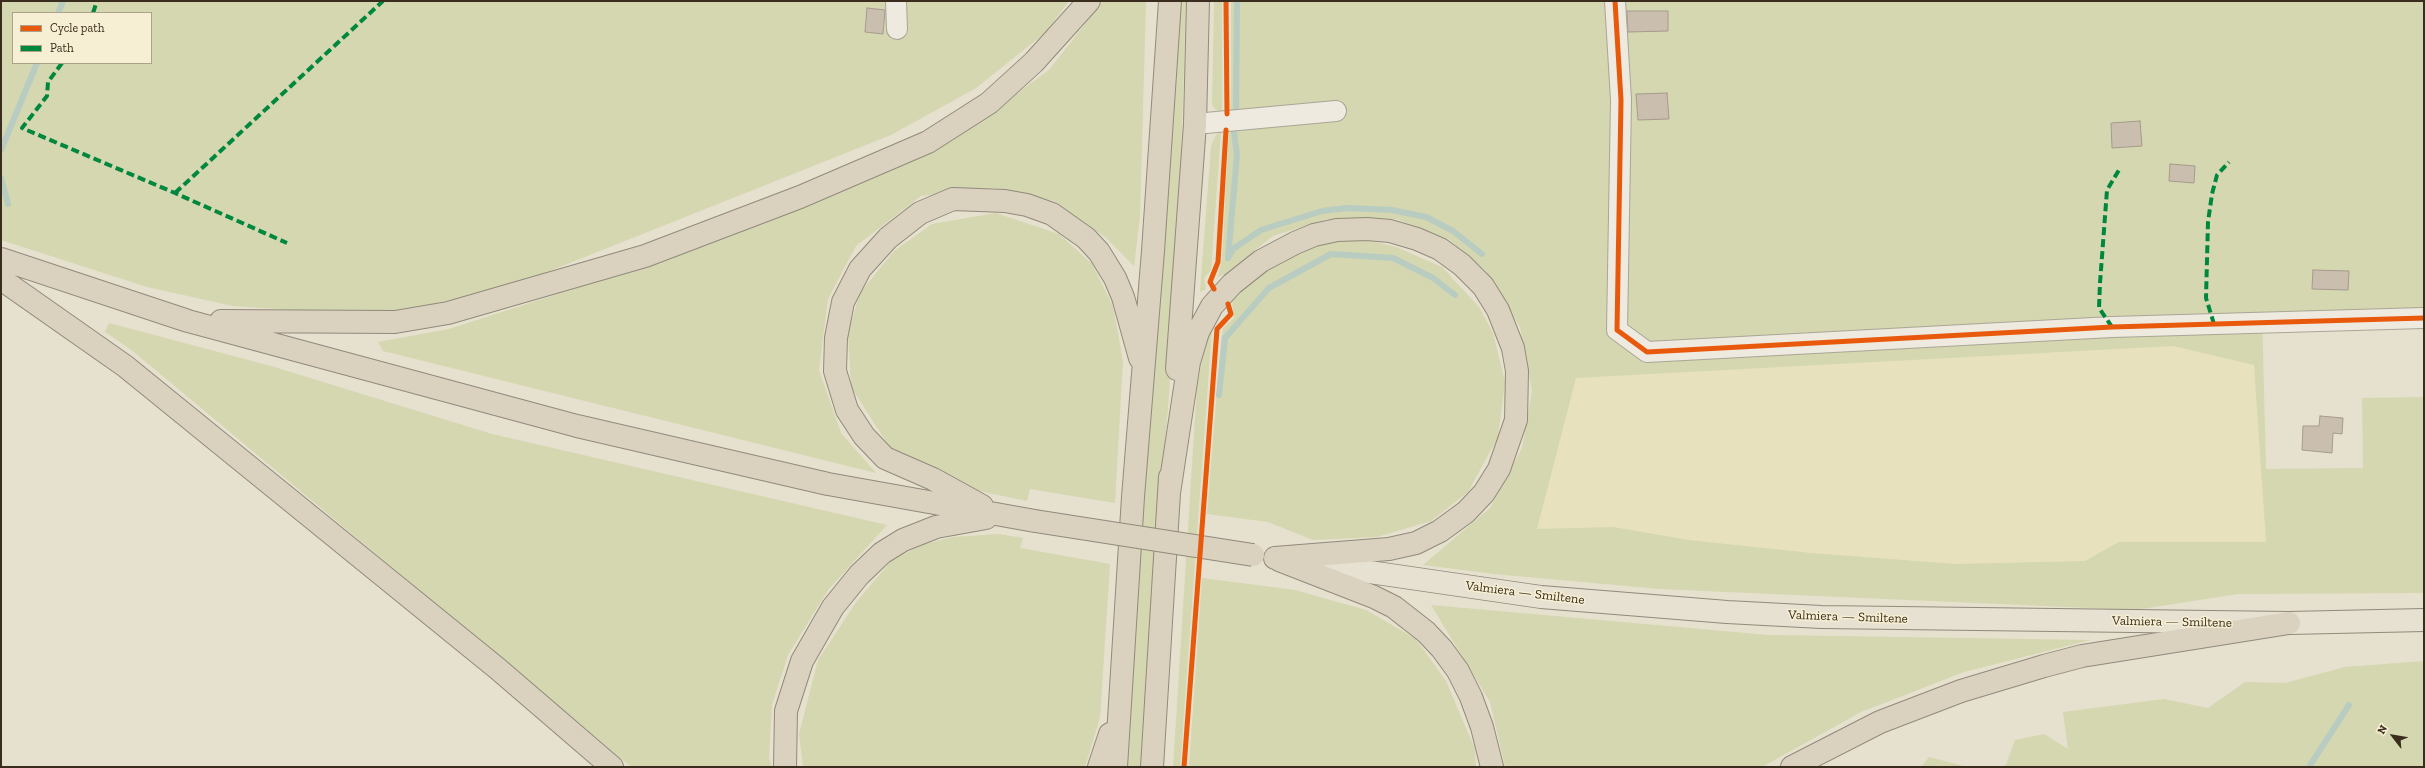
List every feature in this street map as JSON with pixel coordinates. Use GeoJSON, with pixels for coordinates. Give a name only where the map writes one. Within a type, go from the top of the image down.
{"type":"FeatureCollection","features":[{"type":"Feature","properties":{"kind":"highway"},"geometry":{"type":"LineString","coordinates":[[188,321],[395,322],[448,313],[645,256],[800,196],[928,142],[989,103],[1034,62],[1089,1]]}},
{"type":"Feature","properties":{"kind":"highway"},"geometry":{"type":"LineString","coordinates":[[1116,767],[1133,497],[1144,372],[1170,1]]}},
{"type":"Feature","properties":{"kind":"highway"},"geometry":{"type":"LineString","coordinates":[[1152,767],[1169,493],[1195,124],[1198,1]]}},
{"type":"Feature","properties":{"kind":"highway"},"geometry":{"type":"LineString","coordinates":[[999,515],[933,479],[885,458],[864,436],[847,410],[835,371],[836,338],[844,302],[860,269],[888,238],[920,212],[953,199],[1005,201],[1027,205],[1052,214],[1086,238],[1099,252],[1115,278],[1123,297],[1144,372]]}},
{"type":"Feature","properties":{"kind":"highway"},"geometry":{"type":"LineString","coordinates":[[1,259],[188,321],[577,426],[828,484],[999,515],[1275,558],[1389,549],[1416,543],[1440,531],[1466,512],[1484,493],[1499,469],[1516,420],[1517,371],[1512,348],[1498,310],[1483,286],[1462,265],[1440,249],[1417,239],[1390,231],[1366,229],[1337,230],[1314,235],[1294,243],[1261,262],[1232,284],[1212,306],[1198,332],[1189,362],[1169,493]]}},
{"type":"Feature","properties":{"kind":"highway"},"geometry":{"type":"LineString","coordinates":[[1,279],[126,366],[498,669],[612,767]]}},
{"type":"Feature","properties":{"kind":"highway"},"geometry":{"type":"LineString","coordinates":[[785,767],[786,711],[802,660],[833,607],[859,575],[882,552],[903,540],[936,527],[999,515]]}},
{"type":"Feature","properties":{"kind":"highway"},"geometry":{"type":"LineString","coordinates":[[1275,558],[1374,597],[1394,607],[1426,632],[1442,649],[1458,671],[1471,697],[1482,727],[1492,767]]}},
{"type":"Feature","properties":{"kind":"highway"},"geometry":{"type":"LineString","coordinates":[[1792,767],[1880,722],[1961,691],[2044,666],[2082,656],[2289,623]]}},
{"type":"Feature","properties":{"kind":"highway"},"geometry":{"type":"LineString","coordinates":[[1158,661],[1158,767]]}},
{"type":"Feature","properties":{"kind":"highway"},"geometry":{"type":"LineString","coordinates":[[1099,767],[1119,708]]}},
{"type":"Feature","properties":{"kind":"main road","name":"Valmiera — Smiltene"},"geometry":{"type":"LineString","coordinates":[[1275,558],[1540,597],[1727,612],[1908,619],[2289,623],[2424,620]]}},
{"type":"Feature","properties":{"kind":"street"},"geometry":{"type":"LineString","coordinates":[[896,1],[897,28]]}},
{"type":"Feature","properties":{"kind":"street"},"geometry":{"type":"LineString","coordinates":[[1615,1],[1621,100],[1617,330],[1647,352],[2112,327],[2424,318]]}},
{"type":"Feature","properties":{"kind":"street"},"geometry":{"type":"LineString","coordinates":[[1195,124],[1336,111]]}},
{"type":"Feature","properties":{"kind":"shaded area"},"geometry":{"type":"Polygon","coordinates":[[[2173,346],[2254,365],[2266,542],[2119,542],[2085,561],[1956,564],[1811,553],[1689,540],[1613,527],[1537,529],[1576,378],[2173,346]]]}},
{"type":"Feature","properties":{"kind":"green space"},"geometry":{"type":"Polygon","coordinates":[[[1,1],[1069,1],[1046,32],[976,88],[891,135],[517,284],[382,316],[233,306],[147,287],[1,240],[1,1]]]}},
{"type":"Feature","properties":{"kind":"green space"},"geometry":{"type":"Polygon","coordinates":[[[1103,1],[1146,1],[1140,218],[1134,266],[1105,237],[1054,201],[995,188],[921,196],[856,246],[828,299],[819,370],[841,433],[876,473],[383,351],[378,342],[449,329],[570,290],[681,250],[950,142],[1049,70],[1103,1]]]}},
{"type":"Feature","properties":{"kind":"green space"},"geometry":{"type":"Polygon","coordinates":[[[1176,1],[1186,1],[1180,188],[1169,395],[1154,576],[1143,767],[1126,767],[1176,1]]]}},
{"type":"Feature","properties":{"kind":"green space"},"geometry":{"type":"Polygon","coordinates":[[[1214,1],[1222,1],[1222,113],[1215,109],[1212,104],[1214,1]]]}},
{"type":"Feature","properties":{"kind":"green space"},"geometry":{"type":"Polygon","coordinates":[[[1231,1],[2424,1],[2424,309],[2262,312],[2266,469],[2363,468],[2362,398],[2424,397],[2424,593],[2238,594],[2135,610],[1660,589],[1494,574],[1423,565],[1490,508],[1522,448],[1532,391],[1520,327],[1485,270],[1448,239],[1396,219],[1327,219],[1273,236],[1225,274],[1218,277],[1222,259],[1231,94],[1231,1]],[[2173,346],[1576,378],[1537,529],[1613,527],[1689,540],[1811,553],[1956,564],[2085,561],[2119,542],[2266,542],[2254,365],[2173,346]]]}},
{"type":"Feature","properties":{"kind":"green space"},"geometry":{"type":"Polygon","coordinates":[[[1221,131],[1211,270],[1204,278],[1206,289],[1200,292],[1211,146],[1216,135],[1221,131]]]}},
{"type":"Feature","properties":{"kind":"green space"},"geometry":{"type":"Polygon","coordinates":[[[996,213],[1059,234],[1092,264],[1113,306],[1123,361],[1115,503],[1030,489],[1027,501],[955,486],[892,451],[851,387],[848,333],[860,293],[894,251],[932,224],[996,213]]]}},
{"type":"Feature","properties":{"kind":"green space"},"geometry":{"type":"Polygon","coordinates":[[[1362,239],[1396,247],[1442,267],[1479,307],[1493,333],[1505,382],[1498,437],[1468,492],[1431,521],[1377,537],[1313,540],[1268,522],[1207,514],[1221,341],[1223,328],[1234,318],[1232,301],[1241,285],[1285,256],[1321,243],[1362,239]]]}},
{"type":"Feature","properties":{"kind":"green space"},"geometry":{"type":"Polygon","coordinates":[[[109,323],[271,366],[492,434],[887,525],[828,590],[788,655],[772,705],[769,758],[772,767],[631,767],[134,352],[105,332],[109,323]]]}},
{"type":"Feature","properties":{"kind":"green space"},"geometry":{"type":"Polygon","coordinates":[[[1212,329],[1180,767],[1173,767],[1197,386],[1205,346],[1212,329]]]}},
{"type":"Feature","properties":{"kind":"green space"},"geometry":{"type":"Polygon","coordinates":[[[998,534],[1023,538],[1020,548],[1110,564],[1100,718],[1085,767],[803,767],[799,734],[818,660],[857,601],[893,559],[924,544],[953,537],[998,534]]]}},
{"type":"Feature","properties":{"kind":"green space"},"geometry":{"type":"Polygon","coordinates":[[[1202,578],[1295,590],[1366,610],[1416,639],[1446,681],[1475,749],[1476,767],[1189,767],[1202,578]]]}},
{"type":"Feature","properties":{"kind":"green space"},"geometry":{"type":"Polygon","coordinates":[[[1431,605],[1768,635],[2091,640],[1964,672],[1861,712],[1762,767],[1505,767],[1490,702],[1431,605]]]}},
{"type":"Feature","properties":{"kind":"green space"},"geometry":{"type":"Polygon","coordinates":[[[2424,661],[2424,767],[1998,767],[2006,765],[2015,740],[2044,734],[2068,749],[2063,712],[2164,699],[2208,708],[2245,682],[2285,683],[2345,667],[2424,661]]]}},
{"type":"Feature","properties":{"kind":"green space"},"geometry":{"type":"Polygon","coordinates":[[[1929,757],[1967,767],[1921,767],[1929,757]]]}},
{"type":"Feature","properties":{"kind":"building"},"geometry":{"type":"Polygon","coordinates":[[[867,8],[885,10],[883,34],[865,32],[867,8]]]}},
{"type":"Feature","properties":{"kind":"building"},"geometry":{"type":"Polygon","coordinates":[[[1627,11],[1668,11],[1668,31],[1628,32],[1627,11]]]}},
{"type":"Feature","properties":{"kind":"building"},"geometry":{"type":"Polygon","coordinates":[[[1667,93],[1669,119],[1638,120],[1636,94],[1667,93]]]}},
{"type":"Feature","properties":{"kind":"building"},"geometry":{"type":"Polygon","coordinates":[[[2140,121],[2142,146],[2112,148],[2111,123],[2140,121]]]}},
{"type":"Feature","properties":{"kind":"building"},"geometry":{"type":"Polygon","coordinates":[[[2170,164],[2195,166],[2194,183],[2169,181],[2170,164]]]}},
{"type":"Feature","properties":{"kind":"building"},"geometry":{"type":"Polygon","coordinates":[[[2313,270],[2349,271],[2348,290],[2312,289],[2313,270]]]}},
{"type":"Feature","properties":{"kind":"building"},"geometry":{"type":"Polygon","coordinates":[[[2320,416],[2343,418],[2342,434],[2333,433],[2332,453],[2302,450],[2303,426],[2319,426],[2320,416]]]}},
{"type":"Feature","properties":{"kind":"waterway"},"geometry":{"type":"LineString","coordinates":[[58,12],[63,1]]}},
{"type":"Feature","properties":{"kind":"waterway"},"geometry":{"type":"LineString","coordinates":[[1236,108],[1237,1]]}},
{"type":"Feature","properties":{"kind":"waterway"},"geometry":{"type":"LineString","coordinates":[[1,150],[37,64]]}},
{"type":"Feature","properties":{"kind":"waterway"},"geometry":{"type":"LineString","coordinates":[[1234,132],[1237,155],[1228,258],[1233,249],[1261,230],[1322,211],[1347,208],[1392,210],[1426,217],[1453,231],[1482,254]]}},
{"type":"Feature","properties":{"kind":"waterway"},"geometry":{"type":"LineString","coordinates":[[1,178],[8,204]]}},
{"type":"Feature","properties":{"kind":"waterway"},"geometry":{"type":"LineString","coordinates":[[1219,395],[1225,338],[1269,288],[1331,254],[1393,258],[1433,278],[1455,295]]}},
{"type":"Feature","properties":{"kind":"waterway"},"geometry":{"type":"LineString","coordinates":[[2309,767],[2349,705]]}},
{"type":"Feature","properties":{"kind":"marked path"},"geometry":{"type":"LineString","coordinates":[[93,12],[97,1]]}},
{"type":"Feature","properties":{"kind":"marked path"},"geometry":{"type":"LineString","coordinates":[[175,193],[383,1]]}},
{"type":"Feature","properties":{"kind":"marked path"},"geometry":{"type":"LineString","coordinates":[[61,64],[48,82],[47,96],[22,128],[175,193],[287,243]]}},
{"type":"Feature","properties":{"kind":"marked path"},"geometry":{"type":"LineString","coordinates":[[2214,324],[2206,298],[2208,222],[2212,194],[2217,175],[2229,162]]}},
{"type":"Feature","properties":{"kind":"marked path"},"geometry":{"type":"LineString","coordinates":[[2112,327],[2099,308],[2100,283],[2107,190],[2119,170]]}},
{"type":"Feature","properties":{"kind":"cycle path"},"geometry":{"type":"LineString","coordinates":[[1226,1],[1227,114]]}},
{"type":"Feature","properties":{"kind":"cycle path"},"geometry":{"type":"LineString","coordinates":[[1615,1],[1621,100],[1617,330],[1647,352],[2112,327],[2424,318]]}},
{"type":"Feature","properties":{"kind":"cycle path"},"geometry":{"type":"LineString","coordinates":[[1214,289],[1210,282],[1218,262],[1226,130]]}},
{"type":"Feature","properties":{"kind":"cycle path"},"geometry":{"type":"LineString","coordinates":[[1184,767],[1217,329],[1231,314],[1228,304]]}}]}
